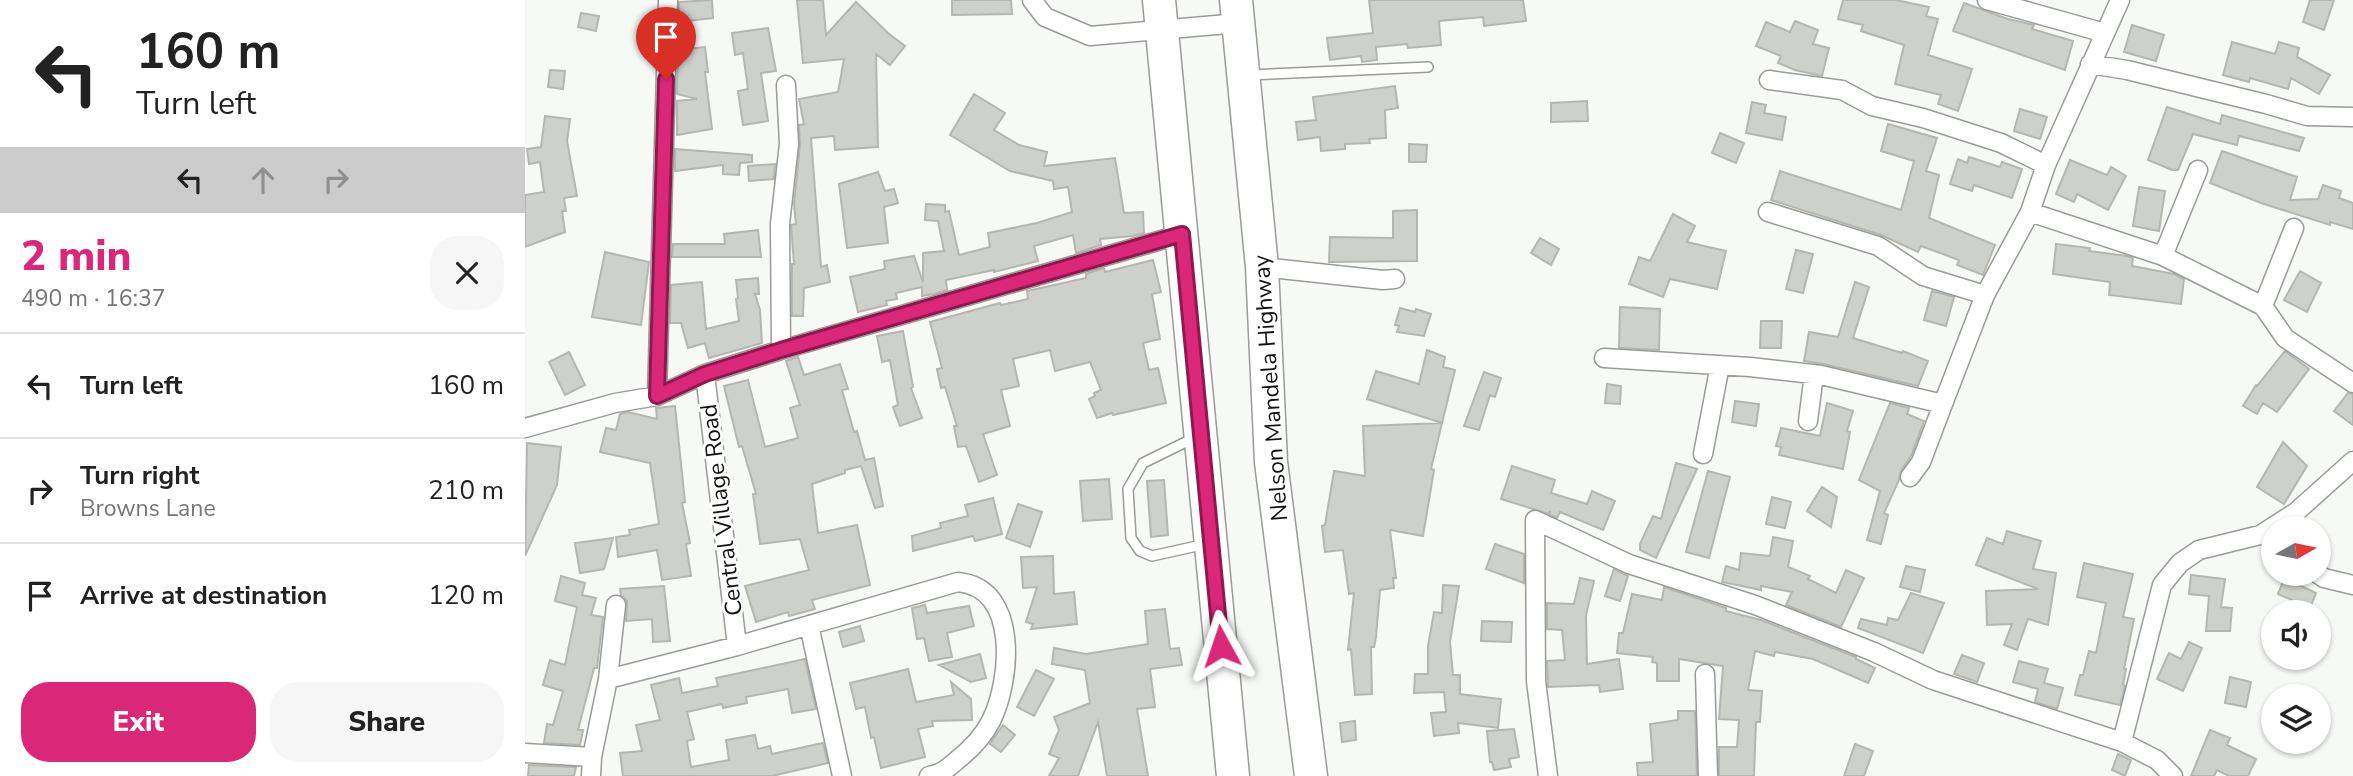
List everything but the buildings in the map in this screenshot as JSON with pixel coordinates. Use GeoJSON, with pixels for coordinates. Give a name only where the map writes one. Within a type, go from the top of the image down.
{"type":"FeatureCollection","features":[{"type":"Feature","properties":{"kind":"highway"},"geometry":{"type":"LineString","coordinates":[[1159,0],[1233,776]]}},
{"type":"Feature","properties":{"kind":"highway","name":"Nelson Mandela Highway"},"geometry":{"type":"LineString","coordinates":[[1238,12],[1262,267],[1271,462],[1311,776]]}},
{"type":"Feature","properties":{"kind":"street"},"geometry":{"type":"LineString","coordinates":[[657,396],[668,0]]}},
{"type":"Feature","properties":{"kind":"street"},"geometry":{"type":"LineString","coordinates":[[1032,0],[1045,17],[1090,36],[1162,32],[1238,12]]}},
{"type":"Feature","properties":{"kind":"street"},"geometry":{"type":"LineString","coordinates":[[1987,0],[2105,33]]}},
{"type":"Feature","properties":{"kind":"street"},"geometry":{"type":"LineString","coordinates":[[1910,477],[1921,462],[1985,295],[2030,212],[2046,165],[2120,0]]}},
{"type":"Feature","properties":{"kind":"street"},"geometry":{"type":"LineString","coordinates":[[2090,64],[2127,70],[2307,116],[2353,117]]}},
{"type":"Feature","properties":{"kind":"street"},"geometry":{"type":"LineString","coordinates":[[1769,80],[1842,90],[1872,106],[1923,118],[2001,143],[2046,165]]}},
{"type":"Feature","properties":{"kind":"street"},"geometry":{"type":"LineString","coordinates":[[781,350],[780,224],[789,144],[786,85]]}},
{"type":"Feature","properties":{"kind":"street"},"geometry":{"type":"LineString","coordinates":[[2163,256],[2198,170]]}},
{"type":"Feature","properties":{"kind":"street"},"geometry":{"type":"LineString","coordinates":[[1768,212],[1878,246],[1923,276],[1985,295]]}},
{"type":"Feature","properties":{"kind":"street"},"geometry":{"type":"LineString","coordinates":[[2030,212],[2163,256],[2263,306],[2285,338],[2353,383]]}},
{"type":"Feature","properties":{"kind":"street"},"geometry":{"type":"LineString","coordinates":[[2263,306],[2294,228]]}},
{"type":"Feature","properties":{"kind":"street"},"geometry":{"type":"LineString","coordinates":[[525,428],[615,403],[657,396],[705,374],[781,350],[1182,234]]}},
{"type":"Feature","properties":{"kind":"street"},"geometry":{"type":"LineString","coordinates":[[1262,267],[1395,279]]}},
{"type":"Feature","properties":{"kind":"street"},"geometry":{"type":"LineString","coordinates":[[1604,358],[1814,374],[1943,404]]}},
{"type":"Feature","properties":{"kind":"street"},"geometry":{"type":"LineString","coordinates":[[1703,454],[1720,365]]}},
{"type":"Feature","properties":{"kind":"street","name":"Central Village Road"},"geometry":{"type":"LineString","coordinates":[[705,374],[737,646]]}},
{"type":"Feature","properties":{"kind":"street"},"geometry":{"type":"LineString","coordinates":[[1808,421],[1814,374]]}},
{"type":"Feature","properties":{"kind":"street"},"geometry":{"type":"LineString","coordinates":[[2292,516],[2353,461]]}},
{"type":"Feature","properties":{"kind":"street"},"geometry":{"type":"LineString","coordinates":[[1548,776],[1536,681],[1535,520],[1629,564],[1755,605],[1874,652],[1933,680],[2122,742],[2157,760],[2173,776]]}},
{"type":"Feature","properties":{"kind":"street"},"geometry":{"type":"LineString","coordinates":[[2122,742],[2162,585],[2180,563],[2199,550],[2261,540]]}},
{"type":"Feature","properties":{"kind":"street"},"geometry":{"type":"LineString","coordinates":[[2331,580],[2353,585]]}},
{"type":"Feature","properties":{"kind":"street"},"geometry":{"type":"LineString","coordinates":[[608,679],[737,646],[958,582],[973,583],[986,592],[999,611],[1006,635],[1006,669],[1001,697],[990,723],[973,747],[941,774],[929,776]]}},
{"type":"Feature","properties":{"kind":"street"},"geometry":{"type":"LineString","coordinates":[[591,776],[592,757],[608,679],[616,605]]}},
{"type":"Feature","properties":{"kind":"street"},"geometry":{"type":"LineString","coordinates":[[809,625],[842,776]]}},
{"type":"Feature","properties":{"kind":"street"},"geometry":{"type":"LineString","coordinates":[[1705,674],[1708,776]]}},
{"type":"Feature","properties":{"kind":"street"},"geometry":{"type":"LineString","coordinates":[[525,753],[592,757]]}},
{"type":"Feature","properties":{"kind":"lane"},"geometry":{"type":"LineString","coordinates":[[1244,75],[1428,66]]}},
{"type":"Feature","properties":{"kind":"lane"},"geometry":{"type":"LineString","coordinates":[[1199,436],[1143,463],[1128,489],[1131,538],[1140,551],[1152,556],[1211,542]]}},
{"type":"Feature","properties":{"kind":"route"},"geometry":{"type":"LineString","coordinates":[[666,79],[657,396],[705,374],[781,350],[1182,234],[1199,436],[1221,646]]}}]}
